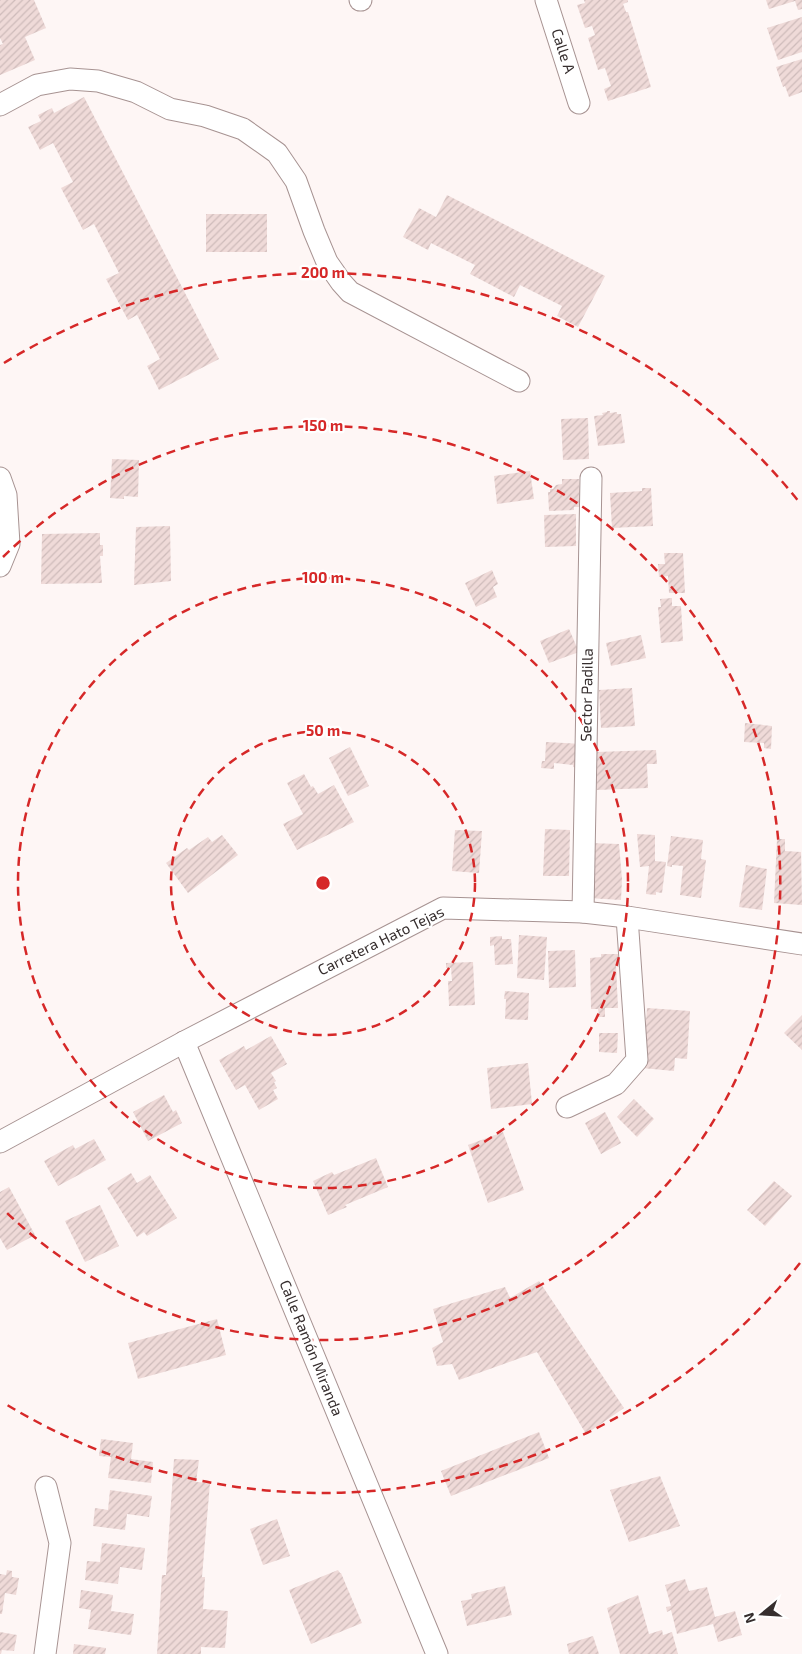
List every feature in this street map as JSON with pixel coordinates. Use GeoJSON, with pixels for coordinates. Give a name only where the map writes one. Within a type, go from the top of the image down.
{"type":"FeatureCollection","features":[{"type":"Feature","properties":{"kind":"street","name":"Calle A"},"geometry":{"type":"LineString","coordinates":[[546,0],[579,103]]}},
{"type":"Feature","properties":{"kind":"street"},"geometry":{"type":"LineString","coordinates":[[0,105],[37,85],[70,79],[98,81],[136,92],[170,109],[205,116],[243,129],[277,153],[296,181],[327,262],[350,292],[519,381]]}},
{"type":"Feature","properties":{"kind":"street"},"geometry":{"type":"LineString","coordinates":[[0,478],[6,495],[8,544],[0,566]]}},
{"type":"Feature","properties":{"kind":"street","name":"Sector Padilla"},"geometry":{"type":"LineString","coordinates":[[582,912],[591,478]]}},
{"type":"Feature","properties":{"kind":"street","name":"Carretera Hato Tejas"},"geometry":{"type":"LineString","coordinates":[[0,1142],[184,1042],[443,908],[582,912],[627,917],[802,944]]}},
{"type":"Feature","properties":{"kind":"street"},"geometry":{"type":"LineString","coordinates":[[567,1106],[616,1084],[637,1060],[627,917]]}},
{"type":"Feature","properties":{"kind":"street","name":"Calle Ramón Miranda"},"geometry":{"type":"LineString","coordinates":[[184,1042],[437,1654]]}},
{"type":"Feature","properties":{"kind":"street"},"geometry":{"type":"LineString","coordinates":[[44,1654],[60,1543],[46,1487]]}},
{"type":"Feature","properties":{"kind":"building"},"geometry":{"type":"Polygon","coordinates":[[[0,0],[34,0],[46,28],[25,37],[35,60],[0,75],[0,45],[3,44],[0,38],[0,0]]]}},
{"type":"Feature","properties":{"kind":"building"},"geometry":{"type":"Polygon","coordinates":[[[584,0],[628,0],[628,2],[623,4],[626,12],[628,12],[651,87],[608,101],[604,89],[611,86],[605,68],[598,70],[588,38],[595,35],[592,26],[585,28],[577,5],[585,3],[584,0]]]}},
{"type":"Feature","properties":{"kind":"building"},"geometry":{"type":"Polygon","coordinates":[[[766,0],[802,0],[802,9],[798,10],[795,1],[769,9],[766,0]]]}},
{"type":"Feature","properties":{"kind":"building"},"geometry":{"type":"Polygon","coordinates":[[[802,17],[802,52],[778,60],[767,28],[802,17]]]}},
{"type":"Feature","properties":{"kind":"building"},"geometry":{"type":"Polygon","coordinates":[[[802,59],[802,92],[789,97],[785,86],[783,87],[776,67],[802,59]]]}},
{"type":"Feature","properties":{"kind":"building"},"geometry":{"type":"Polygon","coordinates":[[[84,97],[219,359],[159,390],[147,366],[160,359],[137,315],[128,320],[106,279],[119,273],[94,224],[83,230],[61,188],[73,182],[53,143],[40,150],[28,127],[41,121],[38,115],[52,108],[54,113],[84,97]]]}},
{"type":"Feature","properties":{"kind":"building"},"geometry":{"type":"Polygon","coordinates":[[[447,195],[605,276],[578,327],[557,316],[562,306],[520,285],[514,297],[470,274],[475,265],[431,243],[428,250],[403,237],[419,208],[436,217],[447,195]]]}},
{"type":"Feature","properties":{"kind":"building"},"geometry":{"type":"Polygon","coordinates":[[[206,214],[267,214],[267,252],[206,252],[206,214]]]}},
{"type":"Feature","properties":{"kind":"building"},"geometry":{"type":"Polygon","coordinates":[[[607,411],[621,414],[625,443],[598,446],[594,416],[603,415],[602,413],[607,411]]]}},
{"type":"Feature","properties":{"kind":"building"},"geometry":{"type":"Polygon","coordinates":[[[588,418],[589,459],[563,460],[561,419],[588,418]]]}},
{"type":"Feature","properties":{"kind":"building"},"geometry":{"type":"Polygon","coordinates":[[[112,459],[139,460],[138,497],[110,498],[112,459]]]}},
{"type":"Feature","properties":{"kind":"building"},"geometry":{"type":"Polygon","coordinates":[[[530,471],[534,499],[497,504],[494,476],[530,471]]]}},
{"type":"Feature","properties":{"kind":"building"},"geometry":{"type":"Polygon","coordinates":[[[562,479],[579,479],[580,507],[574,507],[574,510],[549,511],[548,492],[556,485],[562,484],[562,479]]]}},
{"type":"Feature","properties":{"kind":"building"},"geometry":{"type":"Polygon","coordinates":[[[642,488],[651,488],[653,526],[612,528],[610,493],[642,491],[642,488]]]}},
{"type":"Feature","properties":{"kind":"building"},"geometry":{"type":"Polygon","coordinates":[[[576,514],[576,546],[545,547],[544,515],[576,514]]]}},
{"type":"Feature","properties":{"kind":"building"},"geometry":{"type":"Polygon","coordinates":[[[170,526],[171,581],[134,585],[136,527],[170,526]]]}},
{"type":"Feature","properties":{"kind":"building"},"geometry":{"type":"Polygon","coordinates":[[[100,533],[100,545],[103,545],[103,556],[100,556],[102,583],[41,584],[42,534],[100,533]]]}},
{"type":"Feature","properties":{"kind":"building"},"geometry":{"type":"Polygon","coordinates":[[[664,553],[683,553],[685,593],[669,593],[668,576],[659,577],[658,564],[665,564],[664,553]]]}},
{"type":"Feature","properties":{"kind":"building"},"geometry":{"type":"Polygon","coordinates":[[[492,570],[498,584],[493,587],[497,597],[476,607],[465,583],[492,570]]]}},
{"type":"Feature","properties":{"kind":"building"},"geometry":{"type":"Polygon","coordinates":[[[672,598],[672,606],[681,606],[683,641],[661,643],[658,607],[661,607],[660,599],[672,598]]]}},
{"type":"Feature","properties":{"kind":"building"},"geometry":{"type":"Polygon","coordinates":[[[569,629],[579,652],[549,663],[540,641],[569,629]]]}},
{"type":"Feature","properties":{"kind":"building"},"geometry":{"type":"Polygon","coordinates":[[[641,635],[646,658],[611,666],[606,643],[641,635]]]}},
{"type":"Feature","properties":{"kind":"building"},"geometry":{"type":"Polygon","coordinates":[[[632,688],[635,726],[601,728],[599,690],[632,688]]]}},
{"type":"Feature","properties":{"kind":"building"},"geometry":{"type":"Polygon","coordinates":[[[745,723],[772,726],[771,749],[764,748],[764,743],[744,742],[745,723]]]}},
{"type":"Feature","properties":{"kind":"building"},"geometry":{"type":"Polygon","coordinates":[[[546,742],[583,744],[582,768],[554,763],[554,769],[541,768],[542,761],[545,761],[546,742]]]}},
{"type":"Feature","properties":{"kind":"building"},"geometry":{"type":"Polygon","coordinates":[[[350,747],[369,786],[348,796],[329,758],[350,747]]]}},
{"type":"Feature","properties":{"kind":"building"},"geometry":{"type":"Polygon","coordinates":[[[656,750],[657,764],[647,764],[648,788],[597,790],[596,752],[656,750]]]}},
{"type":"Feature","properties":{"kind":"building"},"geometry":{"type":"Polygon","coordinates":[[[304,774],[311,787],[313,786],[318,794],[334,785],[354,822],[297,850],[283,824],[303,814],[287,783],[304,774]]]}},
{"type":"Feature","properties":{"kind":"building"},"geometry":{"type":"Polygon","coordinates":[[[545,829],[570,830],[569,876],[543,876],[545,829]]]}},
{"type":"Feature","properties":{"kind":"building"},"geometry":{"type":"Polygon","coordinates":[[[455,830],[482,831],[479,873],[452,871],[455,830]]]}},
{"type":"Feature","properties":{"kind":"building"},"geometry":{"type":"Polygon","coordinates":[[[637,834],[655,835],[655,861],[666,862],[662,893],[656,892],[656,895],[646,894],[649,866],[640,867],[637,834]]]}},
{"type":"Feature","properties":{"kind":"building"},"geometry":{"type":"Polygon","coordinates":[[[222,835],[238,855],[188,893],[166,863],[187,848],[189,850],[208,837],[212,842],[222,835]]]}},
{"type":"Feature","properties":{"kind":"building"},"geometry":{"type":"Polygon","coordinates":[[[671,836],[703,840],[701,859],[706,860],[701,898],[680,895],[683,866],[667,866],[671,836]]]}},
{"type":"Feature","properties":{"kind":"building"},"geometry":{"type":"Polygon","coordinates":[[[777,839],[785,839],[785,851],[801,852],[802,905],[774,903],[777,839]]]}},
{"type":"Feature","properties":{"kind":"building"},"geometry":{"type":"Polygon","coordinates":[[[589,843],[619,844],[622,879],[621,900],[588,898],[589,843]]]}},
{"type":"Feature","properties":{"kind":"building"},"geometry":{"type":"Polygon","coordinates":[[[746,865],[767,869],[762,910],[739,907],[746,865]]]}},
{"type":"Feature","properties":{"kind":"building"},"geometry":{"type":"Polygon","coordinates":[[[519,935],[547,937],[544,980],[517,978],[519,935]]]}},
{"type":"Feature","properties":{"kind":"building"},"geometry":{"type":"Polygon","coordinates":[[[502,936],[502,939],[511,939],[513,964],[495,965],[494,945],[490,946],[490,937],[502,936]]]}},
{"type":"Feature","properties":{"kind":"building"},"geometry":{"type":"Polygon","coordinates":[[[575,950],[576,987],[549,988],[548,951],[575,950]]]}},
{"type":"Feature","properties":{"kind":"building"},"geometry":{"type":"Polygon","coordinates":[[[601,954],[618,954],[619,967],[616,966],[618,1008],[605,1008],[605,1017],[599,1017],[598,1009],[591,1009],[590,958],[601,957],[601,954]]]}},
{"type":"Feature","properties":{"kind":"building"},"geometry":{"type":"Polygon","coordinates":[[[473,962],[475,1005],[449,1006],[448,981],[452,981],[451,968],[446,968],[446,963],[473,962]]]}},
{"type":"Feature","properties":{"kind":"building"},"geometry":{"type":"Polygon","coordinates":[[[505,991],[529,993],[528,1020],[505,1019],[505,991]]]}},
{"type":"Feature","properties":{"kind":"building"},"geometry":{"type":"Polygon","coordinates":[[[647,1008],[690,1011],[687,1059],[675,1058],[674,1071],[642,1068],[647,1008]]]}},
{"type":"Feature","properties":{"kind":"building"},"geometry":{"type":"Polygon","coordinates":[[[802,1015],[802,1050],[784,1033],[802,1015]]]}},
{"type":"Feature","properties":{"kind":"building"},"geometry":{"type":"Polygon","coordinates":[[[599,1033],[618,1033],[617,1053],[599,1052],[599,1033]]]}},
{"type":"Feature","properties":{"kind":"building"},"geometry":{"type":"Polygon","coordinates":[[[271,1036],[287,1064],[271,1073],[276,1081],[274,1082],[277,1088],[273,1090],[278,1099],[259,1110],[245,1085],[236,1090],[219,1060],[244,1046],[246,1050],[271,1036]]]}},
{"type":"Feature","properties":{"kind":"building"},"geometry":{"type":"Polygon","coordinates":[[[528,1063],[532,1104],[491,1109],[487,1068],[528,1063]]]}},
{"type":"Feature","properties":{"kind":"building"},"geometry":{"type":"Polygon","coordinates":[[[164,1095],[173,1112],[176,1110],[182,1123],[148,1141],[133,1112],[164,1095]]]}},
{"type":"Feature","properties":{"kind":"building"},"geometry":{"type":"Polygon","coordinates":[[[634,1099],[654,1119],[637,1137],[617,1117],[634,1099]]]}},
{"type":"Feature","properties":{"kind":"building"},"geometry":{"type":"Polygon","coordinates":[[[605,1112],[621,1143],[601,1154],[585,1123],[605,1112]]]}},
{"type":"Feature","properties":{"kind":"building"},"geometry":{"type":"Polygon","coordinates":[[[503,1132],[524,1190],[488,1203],[468,1145],[503,1132]]]}},
{"type":"Feature","properties":{"kind":"building"},"geometry":{"type":"Polygon","coordinates":[[[94,1139],[106,1160],[58,1186],[44,1161],[73,1145],[75,1149],[94,1139]]]}},
{"type":"Feature","properties":{"kind":"building"},"geometry":{"type":"Polygon","coordinates":[[[376,1158],[388,1187],[345,1205],[347,1207],[328,1215],[313,1181],[332,1172],[334,1175],[376,1158]]]}},
{"type":"Feature","properties":{"kind":"building"},"geometry":{"type":"Polygon","coordinates":[[[131,1173],[137,1183],[150,1175],[177,1218],[147,1236],[144,1232],[137,1237],[107,1188],[131,1173]]]}},
{"type":"Feature","properties":{"kind":"building"},"geometry":{"type":"Polygon","coordinates":[[[774,1181],[792,1196],[765,1226],[747,1210],[774,1181]]]}},
{"type":"Feature","properties":{"kind":"building"},"geometry":{"type":"Polygon","coordinates":[[[9,1187],[35,1235],[7,1250],[0,1238],[0,1192],[9,1187]]]}},
{"type":"Feature","properties":{"kind":"building"},"geometry":{"type":"Polygon","coordinates":[[[100,1205],[119,1246],[85,1262],[65,1221],[100,1205]]]}},
{"type":"Feature","properties":{"kind":"building"},"geometry":{"type":"Polygon","coordinates":[[[539,1281],[624,1408],[586,1434],[537,1352],[459,1380],[452,1364],[437,1366],[432,1348],[443,1342],[433,1309],[505,1287],[510,1298],[539,1281]]]}},
{"type":"Feature","properties":{"kind":"building"},"geometry":{"type":"Polygon","coordinates":[[[217,1319],[226,1355],[138,1379],[128,1343],[217,1319]]]}},
{"type":"Feature","properties":{"kind":"building"},"geometry":{"type":"Polygon","coordinates":[[[539,1432],[549,1458],[451,1496],[441,1471],[539,1432]]]}},
{"type":"Feature","properties":{"kind":"building"},"geometry":{"type":"Polygon","coordinates":[[[101,1439],[133,1443],[131,1459],[153,1462],[151,1483],[108,1478],[111,1457],[99,1456],[101,1439]]]}},
{"type":"Feature","properties":{"kind":"building"},"geometry":{"type":"Polygon","coordinates":[[[174,1459],[199,1460],[196,1482],[210,1483],[202,1577],[205,1577],[203,1609],[228,1611],[225,1648],[201,1647],[201,1654],[157,1654],[162,1575],[166,1575],[174,1459]]]}},
{"type":"Feature","properties":{"kind":"building"},"geometry":{"type":"Polygon","coordinates":[[[660,1476],[680,1526],[629,1542],[610,1490],[660,1476]]]}},
{"type":"Feature","properties":{"kind":"building"},"geometry":{"type":"Polygon","coordinates":[[[110,1490],[152,1496],[149,1517],[127,1514],[125,1530],[93,1526],[95,1508],[108,1510],[110,1490]]]}},
{"type":"Feature","properties":{"kind":"building"},"geometry":{"type":"Polygon","coordinates":[[[277,1519],[290,1556],[263,1565],[250,1529],[277,1519]]]}},
{"type":"Feature","properties":{"kind":"building"},"geometry":{"type":"Polygon","coordinates":[[[102,1543],[145,1548],[142,1570],[120,1567],[118,1584],[85,1580],[87,1561],[100,1562],[102,1543]]]}},
{"type":"Feature","properties":{"kind":"building"},"geometry":{"type":"Polygon","coordinates":[[[7,1570],[12,1571],[12,1577],[19,1578],[16,1595],[5,1593],[2,1614],[0,1614],[0,1574],[6,1575],[7,1570]]]}},
{"type":"Feature","properties":{"kind":"building"},"geometry":{"type":"Polygon","coordinates":[[[338,1570],[362,1623],[311,1644],[289,1590],[338,1570]]]}},
{"type":"Feature","properties":{"kind":"building"},"geometry":{"type":"Polygon","coordinates":[[[685,1579],[689,1591],[707,1587],[715,1617],[735,1611],[742,1635],[718,1642],[713,1624],[677,1634],[671,1610],[667,1612],[666,1607],[671,1606],[665,1585],[685,1579]]]}},
{"type":"Feature","properties":{"kind":"building"},"geometry":{"type":"Polygon","coordinates":[[[505,1586],[512,1615],[467,1626],[461,1601],[472,1599],[471,1594],[505,1586]]]}},
{"type":"Feature","properties":{"kind":"building"},"geometry":{"type":"Polygon","coordinates":[[[81,1590],[113,1595],[111,1611],[134,1614],[131,1635],[88,1629],[91,1610],[79,1608],[81,1590]]]}},
{"type":"Feature","properties":{"kind":"building"},"geometry":{"type":"Polygon","coordinates":[[[638,1595],[649,1634],[662,1630],[663,1635],[672,1632],[678,1654],[620,1654],[607,1608],[638,1595]]]}},
{"type":"Feature","properties":{"kind":"building"},"geometry":{"type":"Polygon","coordinates":[[[0,1632],[17,1635],[14,1651],[2,1650],[0,1654],[0,1632]]]}},
{"type":"Feature","properties":{"kind":"building"},"geometry":{"type":"Polygon","coordinates":[[[593,1636],[599,1654],[569,1654],[567,1644],[593,1636]]]}},
{"type":"Feature","properties":{"kind":"building"},"geometry":{"type":"Polygon","coordinates":[[[74,1644],[106,1648],[105,1654],[73,1654],[74,1644]]]}}]}
